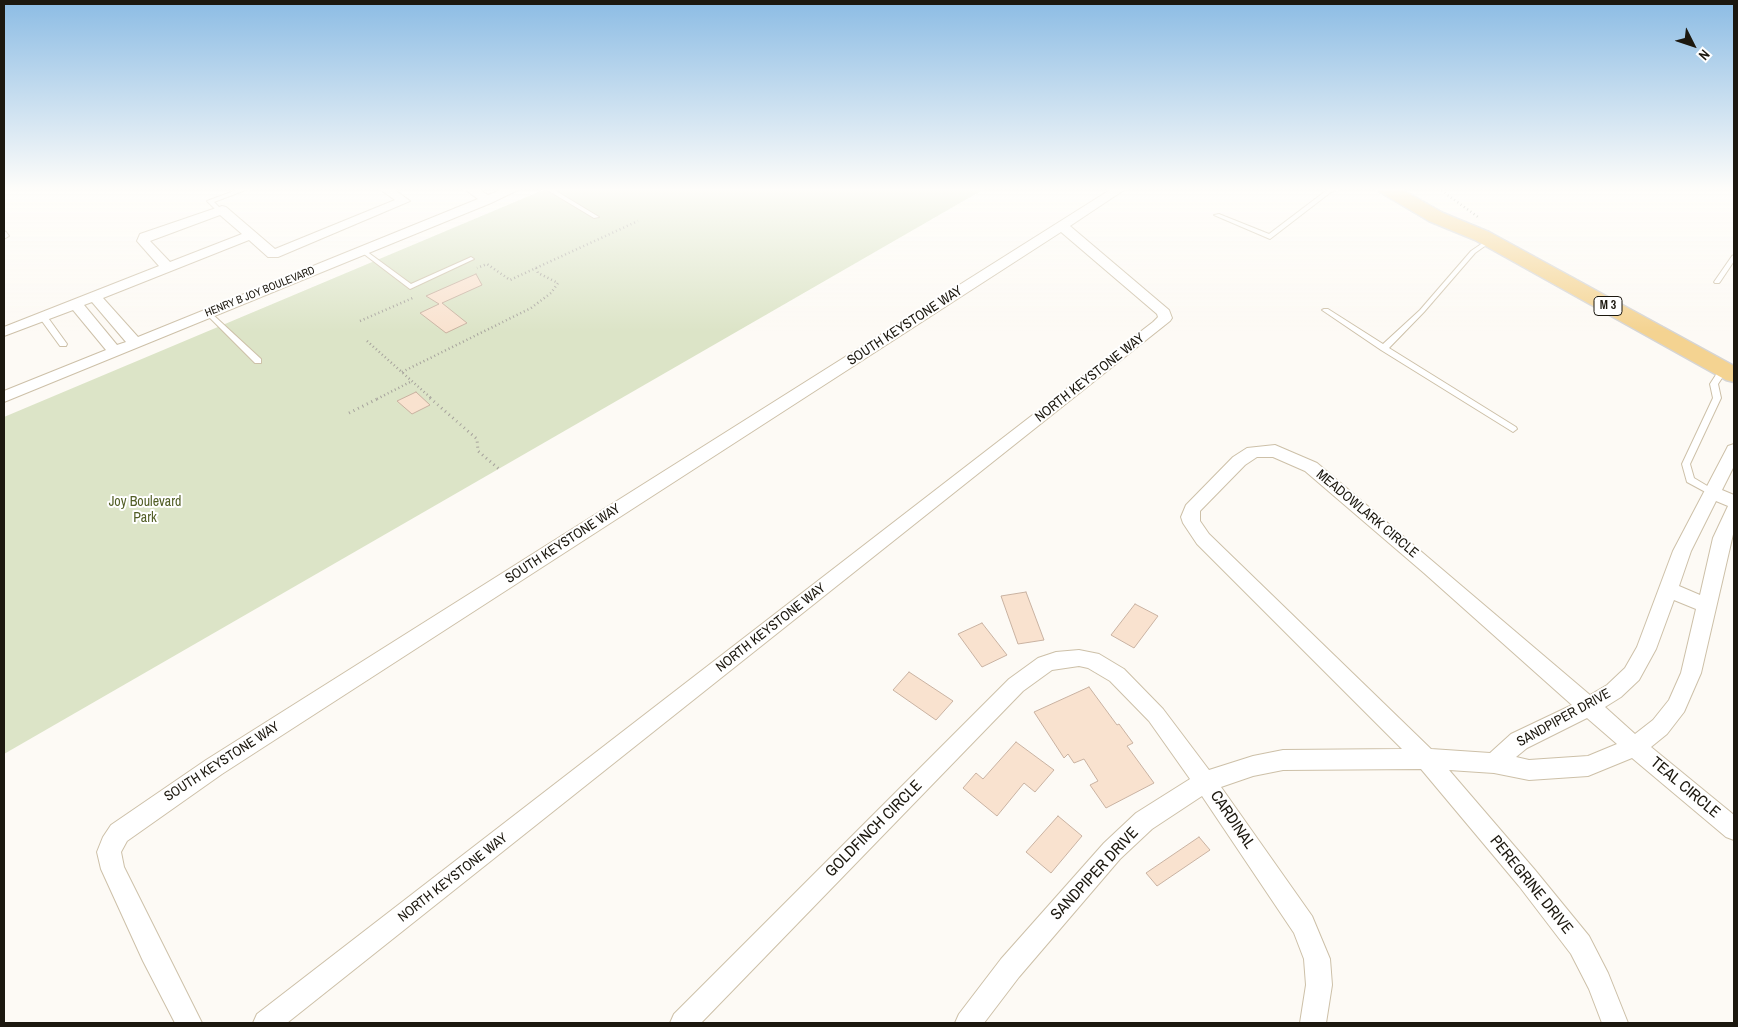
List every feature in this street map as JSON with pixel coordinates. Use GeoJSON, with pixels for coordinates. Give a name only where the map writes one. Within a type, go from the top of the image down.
{"type":"FeatureCollection","features":[{"type":"Feature","properties":{"kind":"main road","name":"M 3"},"geometry":{"type":"LineString","coordinates":[[1481,236],[1729,372]]}},
{"type":"Feature","properties":{"kind":"street"},"geometry":{"type":"LineString","coordinates":[[148,236],[143,241],[168,268]]}},
{"type":"Feature","properties":{"kind":"street"},"geometry":{"type":"LineString","coordinates":[[4,332],[249,236]]}},
{"type":"Feature","properties":{"kind":"street"},"geometry":{"type":"LineString","coordinates":[[252,236],[273,254],[318,236]]}},
{"type":"Feature","properties":{"kind":"street","name":"HENRY B JOY BOULEVARD"},"geometry":{"type":"LineString","coordinates":[[4,397],[397,236]]}},
{"type":"Feature","properties":{"kind":"street","name":"SOUTH KEYSTONE WAY"},"geometry":{"type":"LineString","coordinates":[[189,1023],[152,952],[113,869],[109,852],[119,833],[130,823],[214,767],[1046,236]]}},
{"type":"Feature","properties":{"kind":"street","name":"NORTH KEYSTONE WAY"},"geometry":{"type":"LineString","coordinates":[[266,1023],[1165,318],[1164,313],[1074,236]]}},
{"type":"Feature","properties":{"kind":"street"},"geometry":{"type":"LineString","coordinates":[[96,297],[135,343]]}},
{"type":"Feature","properties":{"kind":"street"},"geometry":{"type":"LineString","coordinates":[[76,304],[114,352]]}},
{"type":"Feature","properties":{"kind":"street","name":"MEADOWLARK CIRCLE"},"geometry":{"type":"LineString","coordinates":[[1426,759],[1214,550],[1192,523],[1190,517],[1192,509],[1246,455],[1262,450],[1275,451],[1310,467],[1325,477],[1635,747]]}},
{"type":"Feature","properties":{"kind":"street","name":"SANDPIPER DRIVE"},"geometry":{"type":"LineString","coordinates":[[1494,763],[1519,741],[1589,706],[1614,691],[1632,674],[1646,648],[1682,552],[1734,450]]}},
{"type":"Feature","properties":{"kind":"street"},"geometry":{"type":"LineString","coordinates":[[1712,492],[1734,502]]}},
{"type":"Feature","properties":{"kind":"street","name":"SANDPIPER DRIVE"},"geometry":{"type":"LineString","coordinates":[[968,1023],[1010,968],[1112,851],[1144,821],[1205,782],[1253,766],[1283,760],[1426,759],[1494,763],[1529,770],[1588,766],[1635,747],[1660,727],[1677,706],[1691,673],[1705,605],[1722,538],[1734,511]]}},
{"type":"Feature","properties":{"kind":"street"},"geometry":{"type":"LineString","coordinates":[[1669,590],[1705,605]]}},
{"type":"Feature","properties":{"kind":"street","name":"CARDINAL"},"geometry":{"type":"LineString","coordinates":[[1079,658],[1092,660],[1106,667],[1130,686],[1156,715],[1205,782],[1303,925],[1313,944],[1317,959],[1319,985],[1313,1023]]}},
{"type":"Feature","properties":{"kind":"street","name":"GOLDFINCH CIRCLE"},"geometry":{"type":"LineString","coordinates":[[683,1023],[1016,685],[1045,664],[1056,660],[1079,658]]}},
{"type":"Feature","properties":{"kind":"street","name":"TEAL CIRCLE"},"geometry":{"type":"LineString","coordinates":[[1635,747],[1734,829]]}},
{"type":"Feature","properties":{"kind":"street","name":"PEREGRINE DRIVE"},"geometry":{"type":"LineString","coordinates":[[1426,759],[1571,933],[1593,969],[1615,1023]]}},
{"type":"Feature","properties":{"kind":"lane"},"geometry":{"type":"LineString","coordinates":[[1384,348],[1422,311],[1486,238]]}},
{"type":"Feature","properties":{"kind":"lane"},"geometry":{"type":"LineString","coordinates":[[362,250],[410,287],[471,259]]}},
{"type":"Feature","properties":{"kind":"lane"},"geometry":{"type":"LineString","coordinates":[[1717,282],[1734,257]]}},
{"type":"Feature","properties":{"kind":"lane"},"geometry":{"type":"LineString","coordinates":[[1326,310],[1513,429]]}},
{"type":"Feature","properties":{"kind":"lane"},"geometry":{"type":"LineString","coordinates":[[208,313],[258,361]]}},
{"type":"Feature","properties":{"kind":"lane"},"geometry":{"type":"LineString","coordinates":[[43,317],[62,344]]}},
{"type":"Feature","properties":{"kind":"lane"},"geometry":{"type":"LineString","coordinates":[[1712,492],[1690,480],[1686,464],[1717,398],[1714,384],[1729,372]]}},
{"type":"Feature","properties":{"kind":"path"},"geometry":{"type":"LineString","coordinates":[[470,272],[487,264],[510,280],[606,236]]}},
{"type":"Feature","properties":{"kind":"path"},"geometry":{"type":"LineString","coordinates":[[402,372],[531,308],[551,293],[558,283],[538,272],[536,268]]}},
{"type":"Feature","properties":{"kind":"path"},"geometry":{"type":"LineString","coordinates":[[360,321],[419,294]]}},
{"type":"Feature","properties":{"kind":"path"},"geometry":{"type":"LineString","coordinates":[[368,341],[478,439],[478,451],[499,469]]}},
{"type":"Feature","properties":{"kind":"path"},"geometry":{"type":"LineString","coordinates":[[349,412],[412,381]]}},
{"type":"Feature","properties":{"kind":"green space","name":"Joy Boulevard Park"},"geometry":{"type":"Polygon","coordinates":[[[434,236],[903,236],[4,754],[4,417],[434,236]]]}},
{"type":"Feature","properties":{"kind":"building"},"geometry":{"type":"Polygon","coordinates":[[[476,274],[482,285],[442,303],[467,323],[446,333],[420,313],[439,304],[426,296],[476,274]]]}},
{"type":"Feature","properties":{"kind":"building"},"geometry":{"type":"Polygon","coordinates":[[[416,392],[430,405],[412,414],[397,401],[416,392]]]}},
{"type":"Feature","properties":{"kind":"building"},"geometry":{"type":"Polygon","coordinates":[[[1026,592],[1044,640],[1018,644],[1001,596],[1026,592]]]}},
{"type":"Feature","properties":{"kind":"building"},"geometry":{"type":"Polygon","coordinates":[[[1135,604],[1158,616],[1134,648],[1111,635],[1135,604]]]}},
{"type":"Feature","properties":{"kind":"building"},"geometry":{"type":"Polygon","coordinates":[[[982,623],[1007,655],[982,667],[958,634],[982,623]]]}},
{"type":"Feature","properties":{"kind":"building"},"geometry":{"type":"Polygon","coordinates":[[[909,672],[953,701],[936,720],[893,690],[909,672]]]}},
{"type":"Feature","properties":{"kind":"building"},"geometry":{"type":"Polygon","coordinates":[[[1089,687],[1133,743],[1127,746],[1154,783],[1106,808],[1090,785],[1098,781],[1084,759],[1074,763],[1068,754],[1064,758],[1034,712],[1089,687]]]}},
{"type":"Feature","properties":{"kind":"building"},"geometry":{"type":"Polygon","coordinates":[[[1016,742],[1054,770],[1035,792],[1024,783],[997,816],[963,788],[976,773],[983,779],[1016,742]]]}},
{"type":"Feature","properties":{"kind":"building"},"geometry":{"type":"Polygon","coordinates":[[[1058,816],[1082,836],[1051,873],[1026,852],[1058,816]]]}},
{"type":"Feature","properties":{"kind":"building"},"geometry":{"type":"Polygon","coordinates":[[[1199,837],[1210,850],[1157,886],[1146,873],[1199,837]]]}}]}
